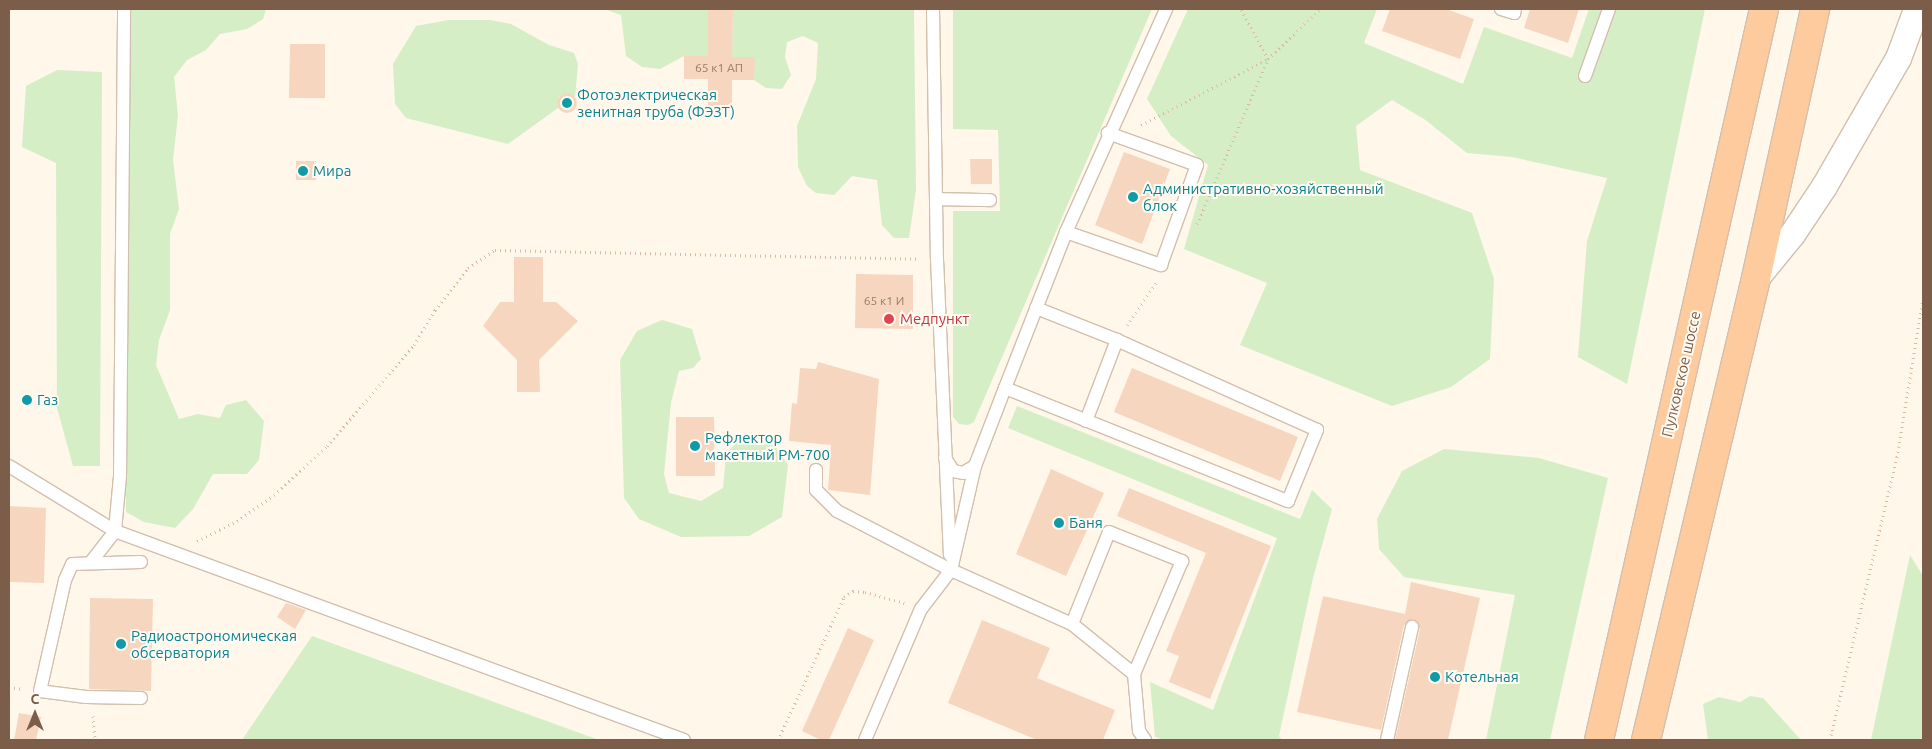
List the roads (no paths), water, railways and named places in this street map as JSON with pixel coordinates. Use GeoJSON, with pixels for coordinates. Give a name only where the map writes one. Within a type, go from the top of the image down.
{"type":"FeatureCollection","features":[{"type":"Feature","properties":{"kind":"highway","name":"Пулковское шоссе"},"geometry":{"type":"LineString","coordinates":[[1599,740],[1764,9]]}},
{"type":"Feature","properties":{"kind":"highway"},"geometry":{"type":"LineString","coordinates":[[1646,740],[1756,278],[1815,9]]}},
{"type":"Feature","properties":{"kind":"street"},"geometry":{"type":"LineString","coordinates":[[1756,278],[1792,234],[1824,186],[1898,58],[1916,9]]}},
{"type":"Feature","properties":{"kind":"lane"},"geometry":{"type":"LineString","coordinates":[[91,562],[115,531],[120,476],[124,9]]}},
{"type":"Feature","properties":{"kind":"lane"},"geometry":{"type":"LineString","coordinates":[[933,9],[937,260],[951,570]]}},
{"type":"Feature","properties":{"kind":"lane"},"geometry":{"type":"LineString","coordinates":[[865,740],[921,609],[951,570],[975,466],[1066,232],[1113,135],[1166,9]]}},
{"type":"Feature","properties":{"kind":"lane"},"geometry":{"type":"LineString","coordinates":[[1501,9],[1514,13],[1516,9]]}},
{"type":"Feature","properties":{"kind":"lane"},"geometry":{"type":"LineString","coordinates":[[1585,76],[1609,9]]}},
{"type":"Feature","properties":{"kind":"lane"},"geometry":{"type":"LineString","coordinates":[[1066,232],[1161,265],[1197,165],[1113,135]]}},
{"type":"Feature","properties":{"kind":"lane"},"geometry":{"type":"LineString","coordinates":[[937,199],[990,200]]}},
{"type":"Feature","properties":{"kind":"lane"},"geometry":{"type":"LineString","coordinates":[[1005,388],[1288,501],[1316,430],[1117,340],[1036,308]]}},
{"type":"Feature","properties":{"kind":"lane"},"geometry":{"type":"LineString","coordinates":[[1086,421],[1117,340]]}},
{"type":"Feature","properties":{"kind":"lane"},"geometry":{"type":"LineString","coordinates":[[945,458],[953,471],[963,473],[975,466]]}},
{"type":"Feature","properties":{"kind":"lane"},"geometry":{"type":"LineString","coordinates":[[9,466],[115,531],[684,740]]}},
{"type":"Feature","properties":{"kind":"lane"},"geometry":{"type":"LineString","coordinates":[[816,470],[816,490],[837,511],[951,570],[1072,624],[1134,674]]}},
{"type":"Feature","properties":{"kind":"lane"},"geometry":{"type":"LineString","coordinates":[[1072,624],[1109,532],[1182,561],[1134,674],[1139,731],[1145,740]]}},
{"type":"Feature","properties":{"kind":"lane"},"geometry":{"type":"LineString","coordinates":[[141,562],[72,564],[65,580],[40,691],[86,697],[141,698]]}},
{"type":"Feature","properties":{"kind":"lane"},"geometry":{"type":"LineString","coordinates":[[1386,740],[1412,627]]}},
{"type":"Feature","properties":{"kind":"place","name":"Фотоэлектрическая зенитная труба (ФЭЗТ)"},"geometry":{"type":"Point","coordinates":[567,103]}},
{"type":"Feature","properties":{"kind":"place","name":"Мира"},"geometry":{"type":"Point","coordinates":[303,171]}},
{"type":"Feature","properties":{"kind":"place","name":"Административно-хозяйственный блок"},"geometry":{"type":"Point","coordinates":[1133,197]}},
{"type":"Feature","properties":{"kind":"place","name":"Медпункт"},"geometry":{"type":"Point","coordinates":[889,319]}},
{"type":"Feature","properties":{"kind":"place","name":"Газ"},"geometry":{"type":"Point","coordinates":[27,400]}},
{"type":"Feature","properties":{"kind":"place","name":"Рефлектор макетный РМ-700"},"geometry":{"type":"Point","coordinates":[695,446]}},
{"type":"Feature","properties":{"kind":"place","name":"Баня"},"geometry":{"type":"Point","coordinates":[1059,523]}},
{"type":"Feature","properties":{"kind":"place","name":"Радиоастрономическая обсерватория"},"geometry":{"type":"Point","coordinates":[121,644]}},
{"type":"Feature","properties":{"kind":"place","name":"Котельная"},"geometry":{"type":"Point","coordinates":[1435,677]}}]}
